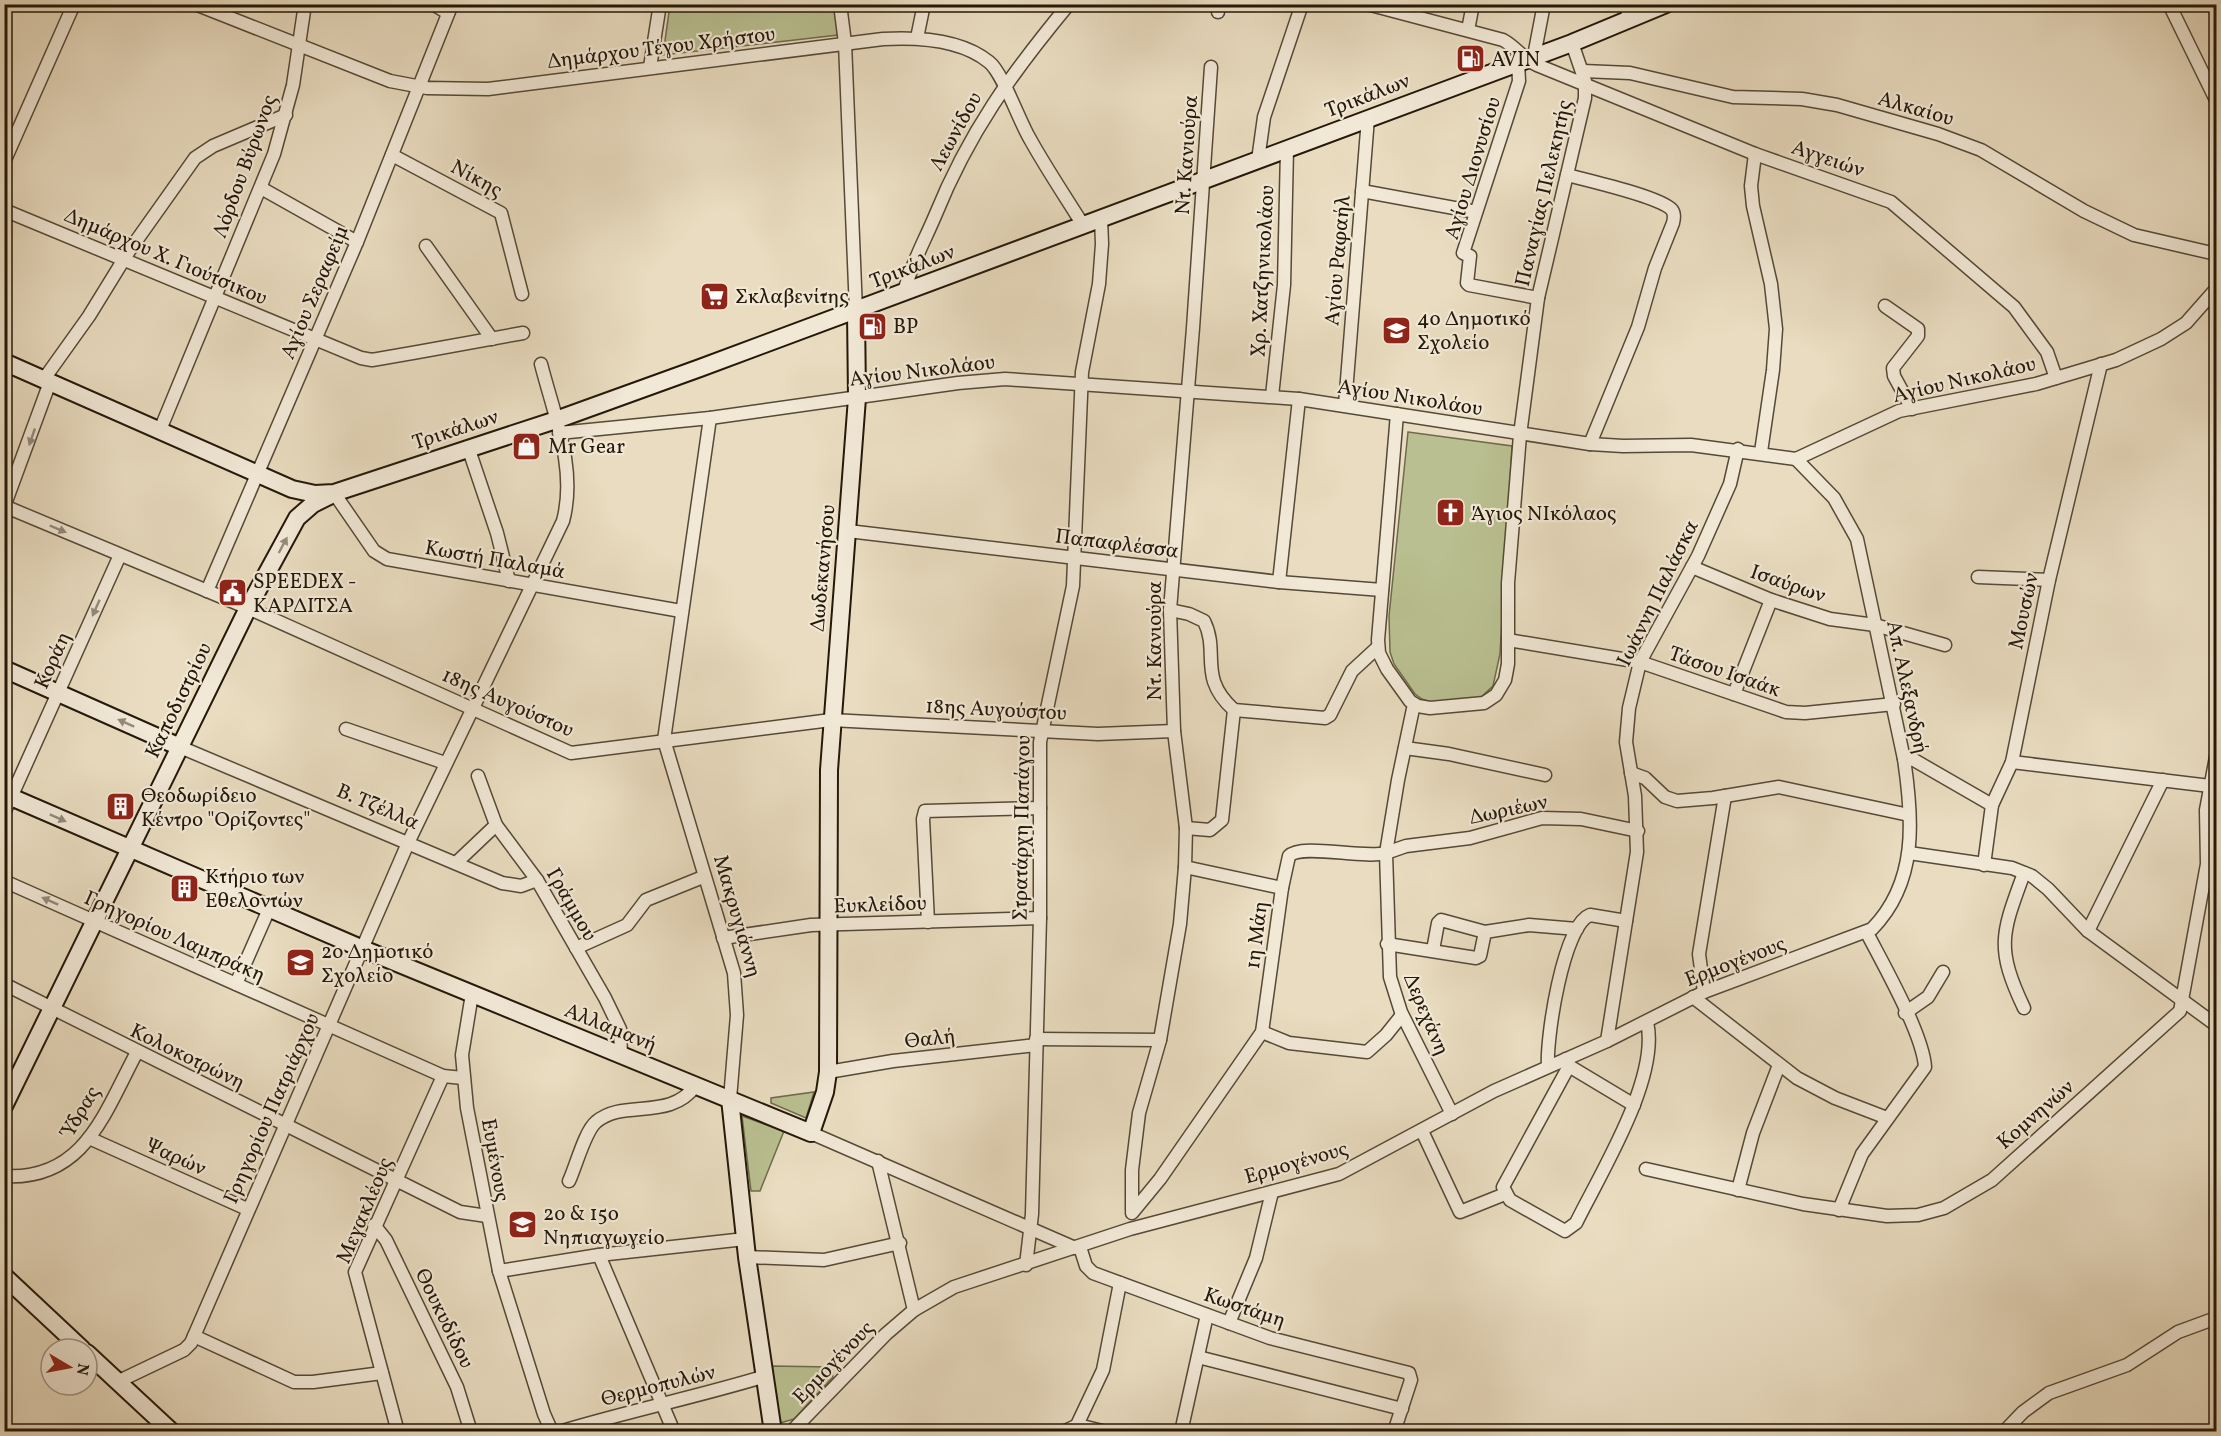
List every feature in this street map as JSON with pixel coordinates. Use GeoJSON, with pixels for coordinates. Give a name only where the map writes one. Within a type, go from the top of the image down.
{"type":"FeatureCollection","features":[{"type":"Feature","properties":{"kind":"main road","name":"Τρικάλων"},"geometry":{"type":"LineString","coordinates":[[4,362],[292,489],[315,494],[334,493],[468,447],[557,427],[904,292],[1572,43],[1628,13],[1666,4]]}},
{"type":"Feature","properties":{"kind":"main road","name":"Δωδεκανήσου"},"geometry":{"type":"LineString","coordinates":[[811,1133],[825,1092],[828,1072],[831,720],[857,398],[856,311]]}},
{"type":"Feature","properties":{"kind":"main road"},"geometry":{"type":"LineString","coordinates":[[292,489],[297,518]]}},
{"type":"Feature","properties":{"kind":"main road","name":"Καποδιστρίου"},"geometry":{"type":"LineString","coordinates":[[4,1106],[248,608],[297,518],[313,504],[334,493]]}},
{"type":"Feature","properties":{"kind":"main road","name":"Β. Τζέλλα"},"geometry":{"type":"LineString","coordinates":[[4,669],[180,747]]}},
{"type":"Feature","properties":{"kind":"main road","name":"Αλλαμανή"},"geometry":{"type":"LineString","coordinates":[[8,796],[363,949],[811,1133]]}},
{"type":"Feature","properties":{"kind":"main road","name":"Μακρυγιάννη"},"geometry":{"type":"LineString","coordinates":[[730,1099],[747,1257],[773,1431]]}},
{"type":"Feature","properties":{"kind":"main road"},"geometry":{"type":"LineString","coordinates":[[4,1276],[69,1337]]}},
{"type":"Feature","properties":{"kind":"main road"},"geometry":{"type":"LineString","coordinates":[[99,1365],[172,1431]]}},
{"type":"Feature","properties":{"kind":"street"},"geometry":{"type":"LineString","coordinates":[[4,162],[8,145],[74,4]]}},
{"type":"Feature","properties":{"kind":"street","name":"Δημάρχου Τέγου Χρήστου"},"geometry":{"type":"LineString","coordinates":[[195,4],[383,78],[419,87],[488,88],[845,43],[917,38],[954,46],[978,55],[992,64],[1029,138],[1083,225]]}},
{"type":"Feature","properties":{"kind":"street","name":"Λόρδου Βύρωνος"},"geometry":{"type":"LineString","coordinates":[[160,430],[261,188],[286,115],[300,45],[305,4]]}},
{"type":"Feature","properties":{"kind":"street"},"geometry":{"type":"LineString","coordinates":[[433,4],[450,9]]}},
{"type":"Feature","properties":{"kind":"street"},"geometry":{"type":"LineString","coordinates":[[650,67],[660,4]]}},
{"type":"Feature","properties":{"kind":"street","name":"Δωδεκανήσου"},"geometry":{"type":"LineString","coordinates":[[840,4],[845,43],[856,311]]}},
{"type":"Feature","properties":{"kind":"street"},"geometry":{"type":"LineString","coordinates":[[917,38],[924,4]]}},
{"type":"Feature","properties":{"kind":"street","name":"Λεωνίδου"},"geometry":{"type":"LineString","coordinates":[[904,292],[911,268],[954,171],[976,128],[1004,87],[1069,4]]}},
{"type":"Feature","properties":{"kind":"street"},"geometry":{"type":"LineString","coordinates":[[1258,160],[1264,117],[1302,4]]}},
{"type":"Feature","properties":{"kind":"street","name":"Αγγειών"},"geometry":{"type":"LineString","coordinates":[[1367,4],[1507,42],[1526,59],[1586,85],[1755,154],[1881,197],[1897,206],[2014,307],[2047,352],[2056,378]]}},
{"type":"Feature","properties":{"kind":"street"},"geometry":{"type":"LineString","coordinates":[[1468,30],[1473,4]]}},
{"type":"Feature","properties":{"kind":"street","name":"Αγίου Διονυσίου"},"geometry":{"type":"LineString","coordinates":[[1538,298],[1467,284],[1470,256],[1463,253],[1544,4]]}},
{"type":"Feature","properties":{"kind":"street"},"geometry":{"type":"LineString","coordinates":[[2169,4],[2217,99]]}},
{"type":"Feature","properties":{"kind":"street","name":"Αγίου Σεραφείμ"},"geometry":{"type":"LineString","coordinates":[[207,591],[357,242],[450,9]]}},
{"type":"Feature","properties":{"kind":"street","name":"Παναγίας Πελεκητής"},"geometry":{"type":"LineString","coordinates":[[1508,640],[1508,583],[1520,435],[1538,298],[1583,110],[1586,85],[1572,43]]}},
{"type":"Feature","properties":{"kind":"street","name":"Ντ. Κανιούρα"},"geometry":{"type":"LineString","coordinates":[[1132,1210],[1132,1170],[1139,1113],[1160,1040],[1180,924],[1185,867],[1186,828],[1174,731],[1170,610],[1211,67]]}},
{"type":"Feature","properties":{"kind":"street","name":"Αλκαίου"},"geometry":{"type":"LineString","coordinates":[[1583,71],[1629,73],[1733,97],[1814,100],[1927,131],[1968,144],[2005,162],[2120,230],[2181,248],[2217,254]]}},
{"type":"Feature","properties":{"kind":"street"},"geometry":{"type":"LineString","coordinates":[[5,506],[47,380],[123,259],[195,158],[213,146],[286,115]]}},
{"type":"Feature","properties":{"kind":"street","name":"Αγίου Ραφαήλ"},"geometry":{"type":"LineString","coordinates":[[1345,405],[1368,118]]}},
{"type":"Feature","properties":{"kind":"street","name":"Χρ. Χατζηνικολάου"},"geometry":{"type":"LineString","coordinates":[[1272,396],[1284,285],[1287,149]]}},
{"type":"Feature","properties":{"kind":"street"},"geometry":{"type":"LineString","coordinates":[[1755,154],[1751,186],[1753,206],[1771,284],[1776,329],[1761,452]]}},
{"type":"Feature","properties":{"kind":"street","name":"Νίκης"},"geometry":{"type":"LineString","coordinates":[[392,155],[501,213],[522,294]]}},
{"type":"Feature","properties":{"kind":"street"},"geometry":{"type":"LineString","coordinates":[[1567,176],[1647,198],[1672,209],[1674,213],[1673,224],[1647,291],[1638,327],[1590,444]]}},
{"type":"Feature","properties":{"kind":"street"},"geometry":{"type":"LineString","coordinates":[[261,188],[357,242]]}},
{"type":"Feature","properties":{"kind":"street"},"geometry":{"type":"LineString","coordinates":[[1362,191],[1476,212]]}},
{"type":"Feature","properties":{"kind":"street","name":"Δημάρχου Χ. Γιούτσικου"},"geometry":{"type":"LineString","coordinates":[[4,210],[356,357],[372,360],[523,333]]}},
{"type":"Feature","properties":{"kind":"street","name":"Στρατάρχη Παπάγου"},"geometry":{"type":"LineString","coordinates":[[1026,1265],[1032,1228],[1040,918],[1041,732],[1070,606],[1076,558],[1081,384],[1099,284],[1101,218]]}},
{"type":"Feature","properties":{"kind":"street"},"geometry":{"type":"LineString","coordinates":[[426,246],[492,339]]}},
{"type":"Feature","properties":{"kind":"street","name":"Αγίου Νικολάου"},"geometry":{"type":"LineString","coordinates":[[557,427],[710,418],[996,379],[1272,396],[1345,405],[1520,435],[1590,444],[1691,445],[1761,452],[1796,459],[1878,420],[1911,409],[2056,378],[2101,364],[2161,339],[2186,323],[2217,289]]}},
{"type":"Feature","properties":{"kind":"street"},"geometry":{"type":"LineString","coordinates":[[1885,306],[1918,329],[1918,336],[1893,368],[1894,376],[1911,409]]}},
{"type":"Feature","properties":{"kind":"street"},"geometry":{"type":"LineString","coordinates":[[531,585],[566,510],[567,468],[541,364]]}},
{"type":"Feature","properties":{"kind":"street","name":"Μουσών"},"geometry":{"type":"LineString","coordinates":[[1984,865],[1992,805],[2012,762],[2049,579],[2101,364]]}},
{"type":"Feature","properties":{"kind":"street"},"geometry":{"type":"LineString","coordinates":[[1279,582],[1299,399]]}},
{"type":"Feature","properties":{"kind":"street"},"geometry":{"type":"LineString","coordinates":[[1397,414],[1378,647],[1391,675],[1414,704],[1430,708],[1477,705],[1491,699],[1498,692],[1506,676],[1508,640]]}},
{"type":"Feature","properties":{"kind":"street","name":"Μακρυγιάννη"},"geometry":{"type":"LineString","coordinates":[[710,418],[664,740],[703,877],[732,965],[737,991],[730,1099]]}},
{"type":"Feature","properties":{"kind":"street"},"geometry":{"type":"LineString","coordinates":[[468,447],[497,533],[509,581]]}},
{"type":"Feature","properties":{"kind":"street","name":"Ιωάννη Παλάσκα"},"geometry":{"type":"LineString","coordinates":[[1607,1041],[1636,863],[1638,831],[1627,752],[1626,726],[1640,662],[1692,567],[1730,484],[1738,449]]}},
{"type":"Feature","properties":{"kind":"street","name":"Απ. Αλεξανδρή"},"geometry":{"type":"LineString","coordinates":[[1796,459],[1834,498],[1851,525],[1862,552],[1904,759],[1909,815],[1907,870],[1881,919],[1867,933]]}},
{"type":"Feature","properties":{"kind":"street","name":"Κωστή Παλαμά"},"geometry":{"type":"LineString","coordinates":[[334,493],[371,547],[381,557],[681,611]]}},
{"type":"Feature","properties":{"kind":"street","name":"18ης Αυγούστου"},"geometry":{"type":"LineString","coordinates":[[5,506],[248,608],[571,753],[831,720],[1041,732],[1116,734],[1174,731]]}},
{"type":"Feature","properties":{"kind":"street","name":"Παπαφλέσσα"},"geometry":{"type":"LineString","coordinates":[[848,531],[1279,582],[1382,590]]}},
{"type":"Feature","properties":{"kind":"street","name":"Κοράη"},"geometry":{"type":"LineString","coordinates":[[4,813],[8,796],[59,693],[120,555]]}},
{"type":"Feature","properties":{"kind":"street","name":"Ισαύρων"},"geometry":{"type":"LineString","coordinates":[[1692,567],[1771,600],[1830,619],[1875,625],[1945,645]]}},
{"type":"Feature","properties":{"kind":"street"},"geometry":{"type":"LineString","coordinates":[[1978,577],[2049,579]]}},
{"type":"Feature","properties":{"kind":"street","name":"Γρηγορίου Πατριάρχου"},"geometry":{"type":"LineString","coordinates":[[117,1382],[184,1350],[194,1336],[408,843],[531,585]]}},
{"type":"Feature","properties":{"kind":"street"},"geometry":{"type":"LineString","coordinates":[[1734,694],[1771,600]]}},
{"type":"Feature","properties":{"kind":"street"},"geometry":{"type":"LineString","coordinates":[[1170,610],[1190,614],[1204,621],[1208,635],[1211,675],[1225,701],[1234,710],[1322,719],[1328,717],[1352,671],[1378,647]]}},
{"type":"Feature","properties":{"kind":"street","name":"Τάσου Ισαάκ"},"geometry":{"type":"LineString","coordinates":[[1508,640],[1640,662],[1790,713],[1894,704]]}},
{"type":"Feature","properties":{"kind":"street"},"geometry":{"type":"LineString","coordinates":[[1386,853],[1414,704]]}},
{"type":"Feature","properties":{"kind":"street"},"geometry":{"type":"LineString","coordinates":[[1186,828],[1210,830],[1222,820],[1234,710]]}},
{"type":"Feature","properties":{"kind":"street"},"geometry":{"type":"LineString","coordinates":[[346,729],[445,763]]}},
{"type":"Feature","properties":{"kind":"street","name":"Β. Τζέλλα"},"geometry":{"type":"LineString","coordinates":[[180,747],[512,885],[537,880]]}},
{"type":"Feature","properties":{"kind":"street"},"geometry":{"type":"LineString","coordinates":[[1404,748],[1449,754],[1545,775]]}},
{"type":"Feature","properties":{"kind":"street","name":"Κομνηνών"},"geometry":{"type":"LineString","coordinates":[[1646,1169],[1839,1210],[1887,1216],[1918,1215],[1944,1208],[1968,1197],[1992,1180],[2175,1016],[2183,1003],[2212,844],[2205,819],[2217,757]]}},
{"type":"Feature","properties":{"kind":"street"},"geometry":{"type":"LineString","coordinates":[[1904,759],[1914,760],[1992,805]]}},
{"type":"Feature","properties":{"kind":"street"},"geometry":{"type":"LineString","coordinates":[[2012,762],[2210,786]]}},
{"type":"Feature","properties":{"kind":"street"},"geometry":{"type":"LineString","coordinates":[[1631,773],[1646,778],[1673,800],[1725,796],[1779,787],[1909,815]]}},
{"type":"Feature","properties":{"kind":"street","name":"Γράμμου"},"geometry":{"type":"LineString","coordinates":[[478,776],[496,825],[537,880],[620,1029],[621,1055]]}},
{"type":"Feature","properties":{"kind":"street"},"geometry":{"type":"LineString","coordinates":[[2088,931],[2163,780]]}},
{"type":"Feature","properties":{"kind":"street"},"geometry":{"type":"LineString","coordinates":[[1725,796],[1699,954],[1699,995],[1779,1065],[1810,1086],[1887,1118]]}},
{"type":"Feature","properties":{"kind":"street"},"geometry":{"type":"LineString","coordinates":[[928,922],[923,819],[925,811],[1040,808]]}},
{"type":"Feature","properties":{"kind":"street","name":"Δωριέων"},"geometry":{"type":"LineString","coordinates":[[1386,853],[1406,846],[1470,838],[1542,818],[1581,819],[1638,831]]}},
{"type":"Feature","properties":{"kind":"street"},"geometry":{"type":"LineString","coordinates":[[456,863],[496,825]]}},
{"type":"Feature","properties":{"kind":"street","name":"1η Μάη"},"geometry":{"type":"LineString","coordinates":[[1132,1210],[1160,1179],[1262,1032],[1288,859],[1297,851],[1368,856],[1386,853]]}},
{"type":"Feature","properties":{"kind":"street","name":"Δερεχάνη"},"geometry":{"type":"LineString","coordinates":[[1386,853],[1387,944],[1390,977],[1402,1015],[1452,1114]]}},
{"type":"Feature","properties":{"kind":"street"},"geometry":{"type":"LineString","coordinates":[[1909,853],[2024,873],[2048,888],[2088,931],[2183,1003],[2217,1025]]}},
{"type":"Feature","properties":{"kind":"street"},"geometry":{"type":"LineString","coordinates":[[1185,867],[1282,888]]}},
{"type":"Feature","properties":{"kind":"street"},"geometry":{"type":"LineString","coordinates":[[2024,873],[2007,921],[2003,942],[2008,971],[2024,1008]]}},
{"type":"Feature","properties":{"kind":"street"},"geometry":{"type":"LineString","coordinates":[[576,948],[627,925],[646,900],[703,877]]}},
{"type":"Feature","properties":{"kind":"street","name":"Γρηγορίου Λαμπράκη"},"geometry":{"type":"LineString","coordinates":[[4,881],[443,1076],[463,1078]]}},
{"type":"Feature","properties":{"kind":"street"},"geometry":{"type":"LineString","coordinates":[[236,984],[269,909]]}},
{"type":"Feature","properties":{"kind":"street"},"geometry":{"type":"LineString","coordinates":[[1548,1066],[1547,1045],[1551,1012],[1581,920],[1590,915],[1626,921]]}},
{"type":"Feature","properties":{"kind":"street","name":"Ευκλείδου"},"geometry":{"type":"LineString","coordinates":[[723,939],[785,927],[1040,918]]}},
{"type":"Feature","properties":{"kind":"street"},"geometry":{"type":"LineString","coordinates":[[1433,950],[1438,923],[1441,920],[1485,932],[1529,925],[1577,929]]}},
{"type":"Feature","properties":{"kind":"street"},"geometry":{"type":"LineString","coordinates":[[1387,944],[1476,958],[1479,956],[1485,932]]}},
{"type":"Feature","properties":{"kind":"street"},"geometry":{"type":"LineString","coordinates":[[1839,1210],[1857,1162],[1925,1067],[1923,1053],[1867,933]]}},
{"type":"Feature","properties":{"kind":"street","name":"Ερμογένους"},"geometry":{"type":"LineString","coordinates":[[791,1431],[886,1334],[914,1310],[954,1287],[1130,1229],[1339,1174],[1548,1066],[1568,1062],[1699,995],[1867,933]]}},
{"type":"Feature","properties":{"kind":"street"},"geometry":{"type":"LineString","coordinates":[[1905,1013],[1928,997],[1943,972]]}},
{"type":"Feature","properties":{"kind":"street","name":"Κολοκοτρώνη"},"geometry":{"type":"LineString","coordinates":[[4,984],[460,1212],[487,1216]]}},
{"type":"Feature","properties":{"kind":"street","name":"Ευμένους"},"geometry":{"type":"LineString","coordinates":[[472,994],[463,1042],[463,1078],[487,1216],[499,1271],[544,1414],[552,1431]]}},
{"type":"Feature","properties":{"kind":"street"},"geometry":{"type":"LineString","coordinates":[[1262,1032],[1289,1043],[1367,1052],[1386,1035],[1402,1015]]}},
{"type":"Feature","properties":{"kind":"street"},"geometry":{"type":"LineString","coordinates":[[1634,1105],[1568,1062],[1505,1180],[1503,1187],[1505,1194],[1510,1200],[1560,1229],[1565,1231],[1573,1228],[1634,1105],[1650,1042],[1647,1022]]}},
{"type":"Feature","properties":{"kind":"street","name":"Θαλή"},"geometry":{"type":"LineString","coordinates":[[828,1072],[1036,1042],[1160,1040]]}},
{"type":"Feature","properties":{"kind":"street","name":"Ύδρας"},"geometry":{"type":"LineString","coordinates":[[4,1176],[28,1177],[55,1168],[78,1153],[89,1138],[137,1052]]}},
{"type":"Feature","properties":{"kind":"street"},"geometry":{"type":"LineString","coordinates":[[1738,1190],[1753,1133],[1779,1065]]}},
{"type":"Feature","properties":{"kind":"street","name":"Μεγακλέους"},"geometry":{"type":"LineString","coordinates":[[398,1431],[355,1274],[443,1076]]}},
{"type":"Feature","properties":{"kind":"street"},"geometry":{"type":"LineString","coordinates":[[570,1181],[590,1132],[597,1121],[609,1114],[669,1106],[685,1096],[696,1085]]}},
{"type":"Feature","properties":{"kind":"street"},"geometry":{"type":"LineString","coordinates":[[1422,1131],[1460,1212],[1505,1194]]}},
{"type":"Feature","properties":{"kind":"street","name":"Αλλαμανή"},"geometry":{"type":"LineString","coordinates":[[811,1133],[1077,1248]]}},
{"type":"Feature","properties":{"kind":"street","name":"Ψαρών"},"geometry":{"type":"LineString","coordinates":[[89,1138],[248,1209]]}},
{"type":"Feature","properties":{"kind":"street"},"geometry":{"type":"LineString","coordinates":[[878,1161],[900,1243],[914,1310]]}},
{"type":"Feature","properties":{"kind":"street"},"geometry":{"type":"LineString","coordinates":[[1229,1323],[1256,1258],[1272,1192]]}},
{"type":"Feature","properties":{"kind":"street"},"geometry":{"type":"LineString","coordinates":[[1130,1229],[1132,1210]]}},
{"type":"Feature","properties":{"kind":"street","name":"Θουκυδίδου"},"geometry":{"type":"LineString","coordinates":[[375,1225],[386,1240],[457,1387],[471,1431]]}},
{"type":"Feature","properties":{"kind":"street"},"geometry":{"type":"LineString","coordinates":[[499,1271],[599,1255],[745,1239]]}},
{"type":"Feature","properties":{"kind":"street"},"geometry":{"type":"LineString","coordinates":[[747,1257],[824,1260],[900,1243]]}},
{"type":"Feature","properties":{"kind":"street","name":"Κωστάμη"},"geometry":{"type":"LineString","coordinates":[[1077,1248],[1089,1271],[1120,1283],[1270,1338],[1409,1373],[1411,1380],[1402,1409]]}},
{"type":"Feature","properties":{"kind":"street"},"geometry":{"type":"LineString","coordinates":[[599,1255],[674,1431]]}},
{"type":"Feature","properties":{"kind":"street"},"geometry":{"type":"LineString","coordinates":[[1077,1425],[1103,1370],[1120,1283]]}},
{"type":"Feature","properties":{"kind":"street"},"geometry":{"type":"LineString","coordinates":[[1181,1431],[1207,1315]]}},
{"type":"Feature","properties":{"kind":"street"},"geometry":{"type":"LineString","coordinates":[[2004,1431],[2023,1412],[2049,1393],[2127,1365],[2178,1332],[2217,1318]]}},
{"type":"Feature","properties":{"kind":"street"},"geometry":{"type":"LineString","coordinates":[[194,1336],[294,1382],[313,1382],[382,1373]]}},
{"type":"Feature","properties":{"kind":"street"},"geometry":{"type":"LineString","coordinates":[[1198,1357],[1402,1409],[1394,1431]]}},
{"type":"Feature","properties":{"kind":"street","name":"Θερμοπυλών"},"geometry":{"type":"LineString","coordinates":[[559,1431],[638,1408],[662,1404],[766,1376]]}},
{"type":"Feature","properties":{"kind":"street"},"geometry":{"type":"LineString","coordinates":[[1063,1431],[1077,1425],[1106,1431]]}},
{"type":"Feature","properties":{"kind":"green space"},"geometry":{"type":"Polygon","coordinates":[[[670,5],[834,5],[838,35],[663,55],[670,5]]]}},
{"type":"Feature","properties":{"kind":"green space"},"geometry":{"type":"Polygon","coordinates":[[[1408,432],[1512,446],[1500,654],[1493,686],[1480,698],[1431,702],[1422,699],[1415,694],[1394,664],[1390,652],[1389,616],[1408,432]]]}},
{"type":"Feature","properties":{"kind":"green space"},"geometry":{"type":"Polygon","coordinates":[[[814,1092],[806,1118],[771,1103],[771,1098],[814,1092]]]}},
{"type":"Feature","properties":{"kind":"green space"},"geometry":{"type":"Polygon","coordinates":[[[742,1116],[784,1131],[760,1191],[751,1191],[742,1116]]]}},
{"type":"Feature","properties":{"kind":"green space"},"geometry":{"type":"Polygon","coordinates":[[[772,1366],[831,1367],[833,1377],[794,1419],[780,1423],[772,1366]]]}},
{"type":"Feature","properties":{"kind":"place","name":"AVIN"},"geometry":{"type":"Point","coordinates":[1470,59]}},
{"type":"Feature","properties":{"kind":"place","name":"Σκλαβενίτης"},"geometry":{"type":"Point","coordinates":[714,296]}},
{"type":"Feature","properties":{"kind":"place","name":"BP"},"geometry":{"type":"Point","coordinates":[872,326]}},
{"type":"Feature","properties":{"kind":"place","name":"4ο Δημοτικό Σχολείο"},"geometry":{"type":"Point","coordinates":[1396,330]}},
{"type":"Feature","properties":{"kind":"place","name":"Mr Gear"},"geometry":{"type":"Point","coordinates":[527,446]}},
{"type":"Feature","properties":{"kind":"place","name":"Άγιος ΝΙκόλαος"},"geometry":{"type":"Point","coordinates":[1450,513]}},
{"type":"Feature","properties":{"kind":"place","name":"SPEEDEX - ΚΑΡΔΙΤΣΑ"},"geometry":{"type":"Point","coordinates":[232,593]}},
{"type":"Feature","properties":{"kind":"place","name":"Θεοδωρίδειο Κέντρο \"Ορίζοντες\""},"geometry":{"type":"Point","coordinates":[120,807]}},
{"type":"Feature","properties":{"kind":"place","name":"Κτήριο των Εθελοντών"},"geometry":{"type":"Point","coordinates":[184,888]}},
{"type":"Feature","properties":{"kind":"place","name":"2ο Δημοτικό Σχολείο"},"geometry":{"type":"Point","coordinates":[300,963]}},
{"type":"Feature","properties":{"kind":"place","name":"2ο & 15ο Νηπιαγωγείο"},"geometry":{"type":"Point","coordinates":[522,1225]}}]}
